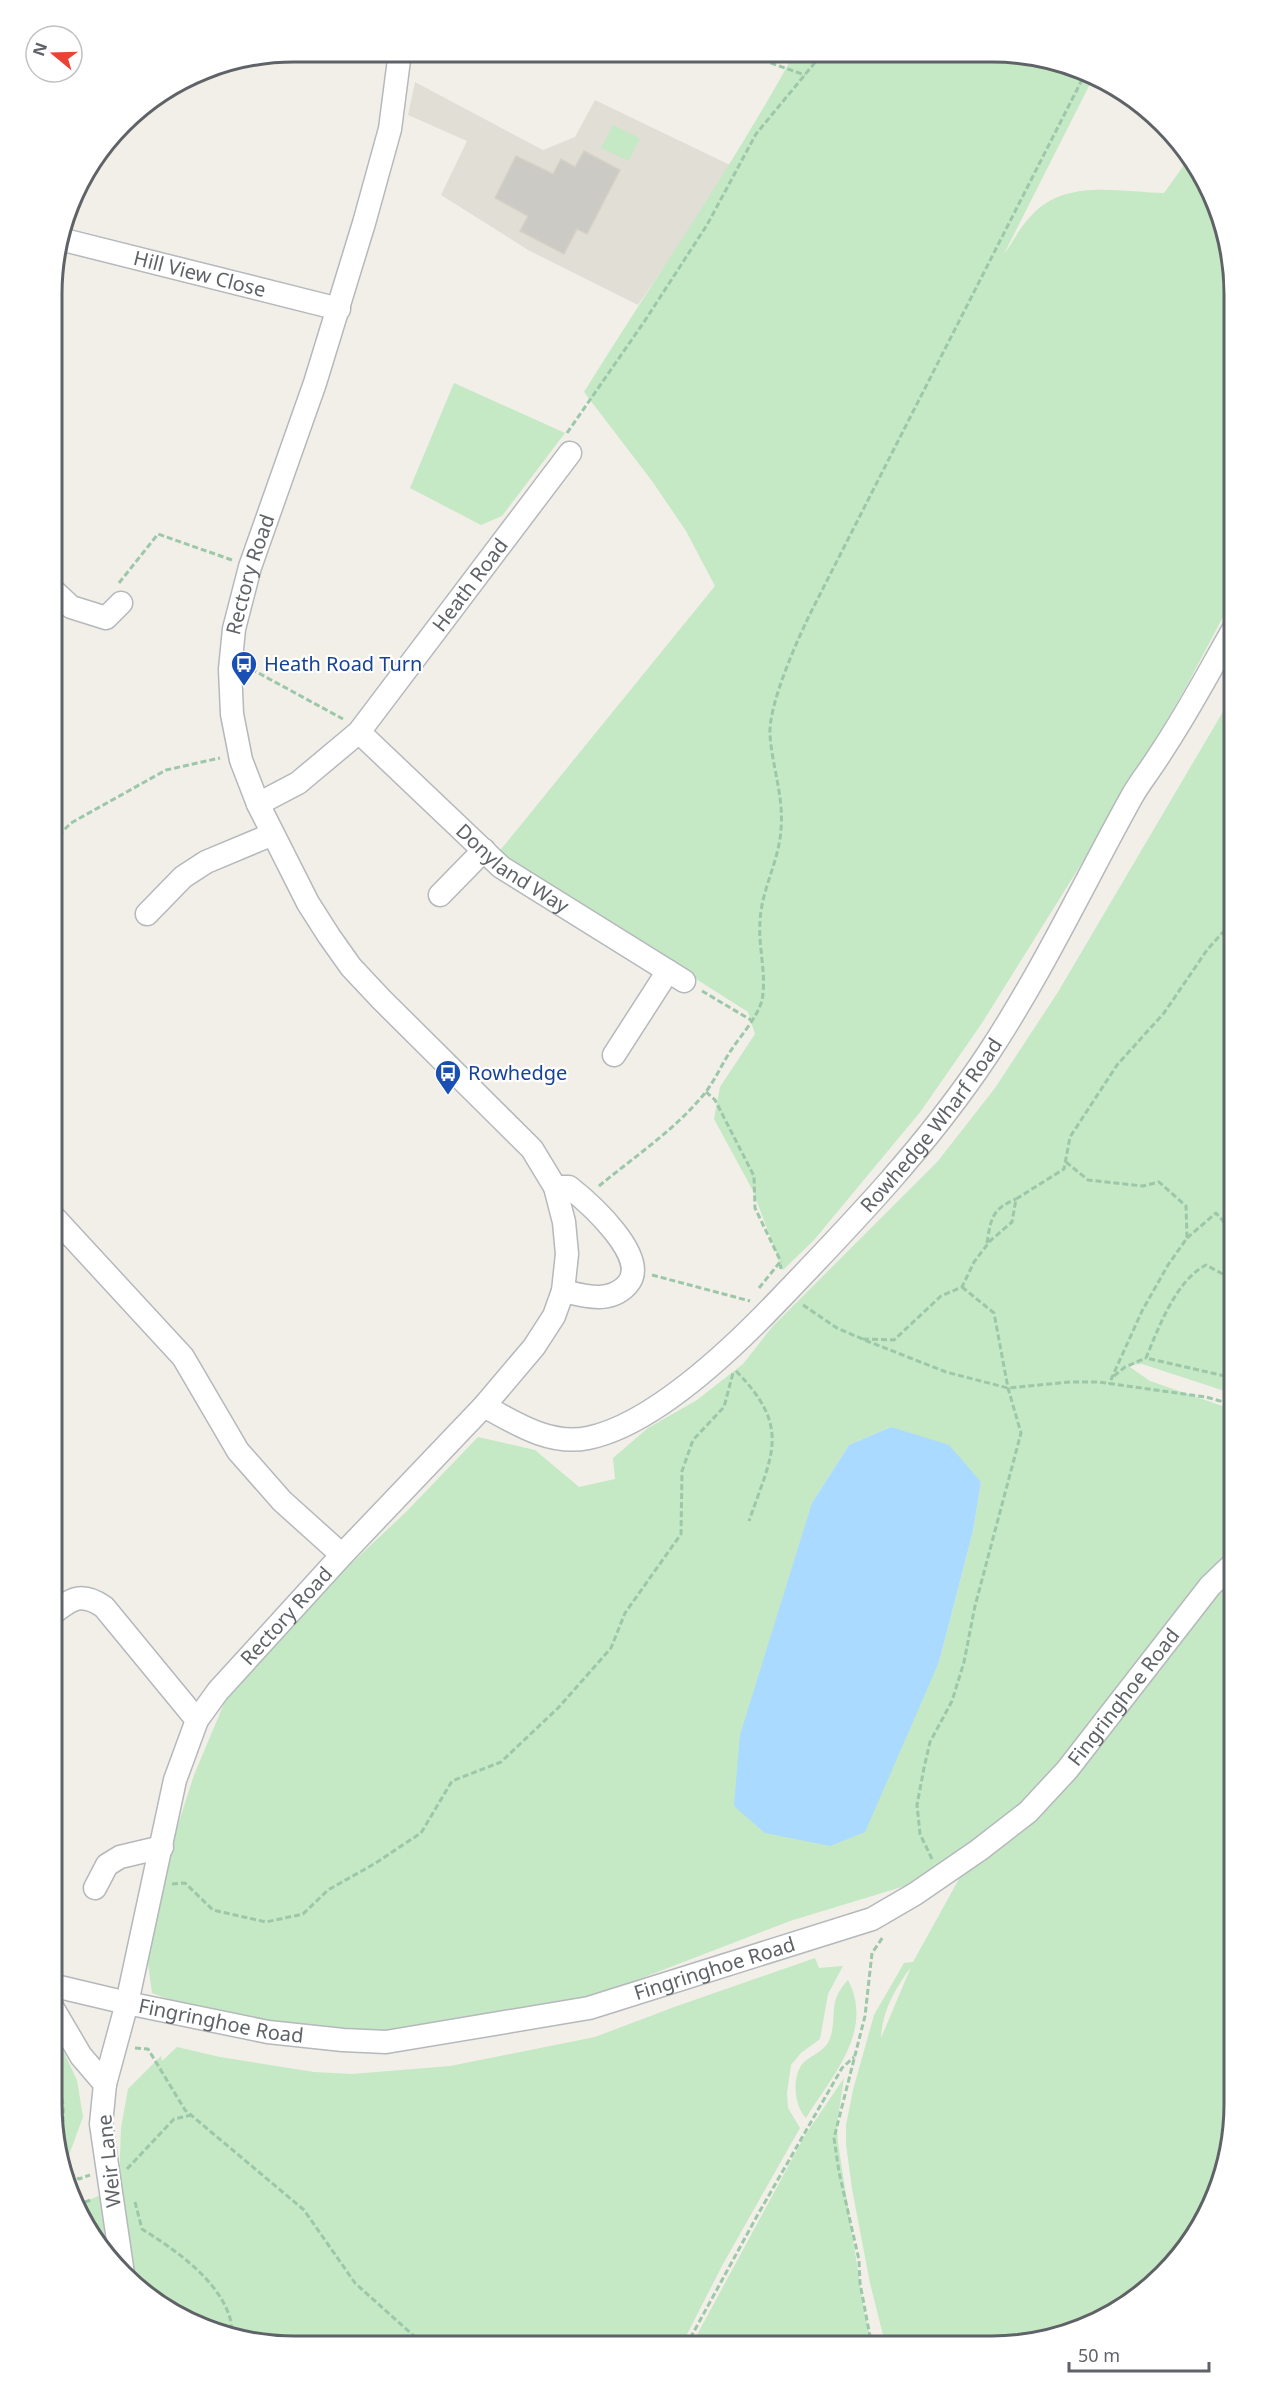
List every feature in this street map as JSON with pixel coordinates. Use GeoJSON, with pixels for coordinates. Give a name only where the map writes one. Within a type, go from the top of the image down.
{"type":"FeatureCollection","features":[{"type":"Feature","properties":{"kind":"street","name":"Rectory Road"},"geometry":{"type":"LineString","coordinates":[[127,2003],[175,1780],[197,1720],[218,1691],[342,1555],[484,1406],[534,1347],[554,1316],[563,1291],[567,1254],[564,1222],[555,1187],[532,1149],[418,1038],[351,967],[308,903],[258,804],[240,754],[232,714],[231,658],[234,628],[250,567],[339,309],[390,129],[399,62]]}},
{"type":"Feature","properties":{"kind":"street","name":"Hill View Close"},"geometry":{"type":"LineString","coordinates":[[68,241],[339,309]]}},
{"type":"Feature","properties":{"kind":"street","name":"Heath Road"},"geometry":{"type":"LineString","coordinates":[[258,804],[298,783],[360,730],[570,453]]}},
{"type":"Feature","properties":{"kind":"street"},"geometry":{"type":"LineString","coordinates":[[62,598],[71,607],[113,619]]}},
{"type":"Feature","properties":{"kind":"street","name":"Rowhedge Wharf Road"},"geometry":{"type":"LineString","coordinates":[[484,1406],[522,1426],[554,1439],[586,1439],[617,1428],[728,1364],[791,1288],[868,1208],[904,1165],[940,1121],[988,1053],[1093,872],[1132,795],[1161,753],[1224,645]]}},
{"type":"Feature","properties":{"kind":"street","name":"Donyland Way"},"geometry":{"type":"LineString","coordinates":[[360,730],[501,867],[676,976]]}},
{"type":"Feature","properties":{"kind":"street"},"geometry":{"type":"LineString","coordinates":[[147,914],[183,877],[206,862],[273,834]]}},
{"type":"Feature","properties":{"kind":"street"},"geometry":{"type":"LineString","coordinates":[[440,895],[483,850]]}},
{"type":"Feature","properties":{"kind":"street"},"geometry":{"type":"LineString","coordinates":[[614,1055],[676,976]]}},
{"type":"Feature","properties":{"kind":"street"},"geometry":{"type":"LineString","coordinates":[[555,1187],[569,1186],[617,1234],[631,1257],[633,1270],[631,1281],[622,1291],[607,1298],[563,1291]]}},
{"type":"Feature","properties":{"kind":"street"},"geometry":{"type":"LineString","coordinates":[[62,1226],[183,1357],[238,1451],[282,1501],[342,1555]]}},
{"type":"Feature","properties":{"kind":"street","name":"Fingringhoe Road"},"geometry":{"type":"LineString","coordinates":[[62,1987],[127,2003],[268,2032],[386,2042],[589,2008],[872,1919],[942,1876],[1028,1812],[1067,1770],[1210,1586],[1224,1573]]}},
{"type":"Feature","properties":{"kind":"street"},"geometry":{"type":"LineString","coordinates":[[62,1606],[71,1599],[83,1598],[94,1600],[104,1607],[197,1720]]}},
{"type":"Feature","properties":{"kind":"street"},"geometry":{"type":"LineString","coordinates":[[95,1888],[106,1865],[120,1857],[162,1847]]}},
{"type":"Feature","properties":{"kind":"street","name":"Weir Lane"},"geometry":{"type":"LineString","coordinates":[[121,2259],[101,2124],[105,2084],[127,2003]]}},
{"type":"Feature","properties":{"kind":"street"},"geometry":{"type":"LineString","coordinates":[[62,2024],[81,2056],[105,2084]]}},
{"type":"Feature","properties":{"kind":"path"},"geometry":{"type":"LineString","coordinates":[[768,62],[805,75]]}},
{"type":"Feature","properties":{"kind":"path"},"geometry":{"type":"LineString","coordinates":[[570,453],[559,445],[644,322],[707,225],[756,134],[816,62]]}},
{"type":"Feature","properties":{"kind":"path"},"geometry":{"type":"LineString","coordinates":[[583,1198],[684,1116],[706,1092],[762,1000],[759,922],[765,892],[775,867],[782,828],[779,784],[772,758],[770,731],[779,692],[799,637],[812,610],[1082,80]]}},
{"type":"Feature","properties":{"kind":"path"},"geometry":{"type":"LineString","coordinates":[[113,619],[114,589],[158,534],[250,567]]}},
{"type":"Feature","properties":{"kind":"path"},"geometry":{"type":"LineString","coordinates":[[231,658],[360,730]]}},
{"type":"Feature","properties":{"kind":"path"},"geometry":{"type":"LineString","coordinates":[[62,832],[71,823],[166,770],[240,754]]}},
{"type":"Feature","properties":{"kind":"path"},"geometry":{"type":"LineString","coordinates":[[987,1245],[990,1224],[1000,1206],[1016,1199],[1064,1169],[1070,1137],[1117,1065],[1164,1013],[1207,950],[1224,931]]}},
{"type":"Feature","properties":{"kind":"path"},"geometry":{"type":"LineString","coordinates":[[676,976],[751,1020]]}},
{"type":"Feature","properties":{"kind":"path"},"geometry":{"type":"LineString","coordinates":[[706,1092],[719,1108],[754,1176],[755,1208],[791,1288],[837,1328],[946,1372],[1008,1388],[1070,1382],[1109,1384],[1206,1397],[1224,1402]]}},
{"type":"Feature","properties":{"kind":"path"},"geometry":{"type":"LineString","coordinates":[[1066,1161],[1088,1180],[1143,1186],[1159,1182],[1186,1206],[1187,1238]]}},
{"type":"Feature","properties":{"kind":"path"},"geometry":{"type":"LineString","coordinates":[[862,1339],[894,1340],[941,1296],[962,1287],[974,1262],[987,1245],[1012,1222],[1016,1199]]}},
{"type":"Feature","properties":{"kind":"path"},"geometry":{"type":"LineString","coordinates":[[1109,1384],[1142,1311],[1168,1265],[1187,1238],[1216,1213],[1224,1222]]}},
{"type":"Feature","properties":{"kind":"path"},"geometry":{"type":"LineString","coordinates":[[780,1262],[791,1288]]}},
{"type":"Feature","properties":{"kind":"path"},"geometry":{"type":"LineString","coordinates":[[633,1270],[750,1301],[780,1262]]}},
{"type":"Feature","properties":{"kind":"path"},"geometry":{"type":"LineString","coordinates":[[1146,1358],[1168,1308],[1195,1270],[1206,1265],[1224,1275]]}},
{"type":"Feature","properties":{"kind":"path"},"geometry":{"type":"LineString","coordinates":[[942,1876],[920,1834],[917,1805],[930,1742],[952,1701],[964,1662],[975,1606],[1021,1433],[1008,1388],[994,1313],[962,1287]]}},
{"type":"Feature","properties":{"kind":"path"},"geometry":{"type":"LineString","coordinates":[[1111,1378],[1125,1367],[1146,1358],[1224,1375]]}},
{"type":"Feature","properties":{"kind":"path"},"geometry":{"type":"LineString","coordinates":[[728,1364],[763,1402],[773,1432],[773,1445],[749,1521]]}},
{"type":"Feature","properties":{"kind":"path"},"geometry":{"type":"LineString","coordinates":[[153,1887],[185,1883],[213,1910],[266,1922],[303,1914],[328,1890],[374,1864],[421,1833],[452,1781],[501,1762],[558,1708],[611,1648],[625,1613],[681,1534],[682,1471],[693,1440],[724,1407],[728,1364]]}},
{"type":"Feature","properties":{"kind":"path"},"geometry":{"type":"LineString","coordinates":[[870,2336],[860,2283],[859,2260],[839,2172],[834,2138],[842,2099],[865,2016],[873,1953],[880,1940],[889,1933]]}},
{"type":"Feature","properties":{"kind":"path"},"geometry":{"type":"LineString","coordinates":[[116,2045],[148,2049],[185,2109],[304,2210],[355,2283],[414,2336]]}},
{"type":"Feature","properties":{"kind":"path"},"geometry":{"type":"LineString","coordinates":[[691,2336],[842,2068],[856,2055]]}},
{"type":"Feature","properties":{"kind":"path"},"geometry":{"type":"LineString","coordinates":[[62,2098],[64,2104],[62,2121]]}},
{"type":"Feature","properties":{"kind":"path"},"geometry":{"type":"LineString","coordinates":[[73,2175],[79,2179],[109,2170],[126,2170],[174,2119],[192,2115]]}},
{"type":"Feature","properties":{"kind":"path"},"geometry":{"type":"LineString","coordinates":[[134,2200],[142,2229],[175,2250],[211,2283],[230,2318],[231,2328]]}},
{"type":"Feature","properties":{"kind":"shaded area"},"geometry":{"type":"Polygon","coordinates":[[[415,82],[543,150],[575,137],[595,100],[730,165],[699,216],[638,305],[528,250],[441,195],[467,141],[408,115],[415,82]]]}},
{"type":"Feature","properties":{"kind":"green space"},"geometry":{"type":"Polygon","coordinates":[[[789,62],[1021,63],[1051,69],[1090,83],[1004,254],[1027,220],[1044,204],[1060,196],[1093,190],[1164,193],[1184,165],[1200,191],[1216,234],[1222,264],[1224,294],[1224,615],[1186,687],[1118,805],[982,1023],[921,1111],[814,1240],[783,1270],[752,1189],[714,1119],[720,1087],[755,1034],[748,1012],[498,853],[715,586],[686,531],[652,481],[584,392],[718,183],[789,62]]]}},
{"type":"Feature","properties":{"kind":"green space"},"geometry":{"type":"Polygon","coordinates":[[[613,125],[640,138],[629,161],[601,148],[613,125]]]}},
{"type":"Feature","properties":{"kind":"green space"},"geometry":{"type":"Polygon","coordinates":[[[454,383],[565,433],[502,516],[481,525],[410,488],[454,383]]]}},
{"type":"Feature","properties":{"kind":"green space"},"geometry":{"type":"Polygon","coordinates":[[[1224,710],[1224,1391],[1142,1364],[1127,1365],[1150,1381],[1224,1407],[1224,2104],[1222,2134],[1216,2164],[1200,2207],[1166,2257],[1133,2288],[1094,2313],[1051,2329],[1021,2335],[883,2336],[870,2283],[852,2189],[846,2125],[853,2090],[874,2015],[904,1963],[913,1962],[980,1841],[918,1882],[790,1921],[603,1993],[468,2023],[336,2036],[238,2026],[152,1993],[144,1933],[162,1889],[176,1831],[194,1775],[226,1699],[307,1605],[406,1512],[478,1437],[535,1450],[579,1487],[615,1479],[613,1458],[648,1428],[697,1400],[743,1364],[772,1327],[938,1161],[995,1088],[1058,992],[1224,710]],[[891,1427],[849,1445],[812,1503],[939,1662],[973,1531],[981,1482],[891,1427]],[[911,1967],[890,2001],[881,2038],[911,1967]]]}},
{"type":"Feature","properties":{"kind":"green space"},"geometry":{"type":"Polygon","coordinates":[[[815,1958],[819,1968],[843,1966],[828,1994],[820,2039],[801,2053],[791,2065],[787,2093],[788,2108],[800,2128],[723,2264],[686,2336],[279,2336],[234,2329],[191,2313],[141,2279],[110,2246],[83,2203],[119,2187],[121,2128],[128,2089],[161,2056],[162,2061],[177,2047],[220,2057],[314,2072],[352,2074],[450,2066],[595,2037],[815,1958]]]}},
{"type":"Feature","properties":{"kind":"green space"},"geometry":{"type":"Polygon","coordinates":[[[848,1980],[855,1999],[856,2017],[853,2035],[837,2070],[806,2118],[797,2098],[797,2075],[804,2062],[829,2041],[837,1996],[848,1980]]]}},
{"type":"Feature","properties":{"kind":"green space"},"geometry":{"type":"Polygon","coordinates":[[[62,2049],[77,2080],[83,2117],[68,2158],[62,2119],[62,2049]]]}},
{"type":"Feature","properties":{"kind":"green space"},"geometry":{"type":"Polygon","coordinates":[[[844,2078],[837,2125],[838,2143],[865,2316],[870,2336],[696,2336],[804,2137],[844,2078]]]}},
{"type":"Feature","properties":{"kind":"water"},"geometry":{"type":"Polygon","coordinates":[[[891,1427],[949,1445],[981,1482],[973,1531],[939,1662],[865,1832],[830,1846],[765,1833],[734,1806],[740,1735],[812,1503],[849,1445],[891,1427]]]}},
{"type":"Feature","properties":{"kind":"building"},"geometry":{"type":"Polygon","coordinates":[[[584,151],[620,170],[587,234],[577,229],[564,254],[520,231],[528,216],[495,198],[516,156],[553,174],[561,159],[575,167],[584,151]]]}},
{"type":"Feature","properties":{"kind":"place","name":"Heath Road Turn"},"geometry":{"type":"Point","coordinates":[244,687]}},
{"type":"Feature","properties":{"kind":"place","name":"Rowhedge"},"geometry":{"type":"Point","coordinates":[448,1096]}}]}
